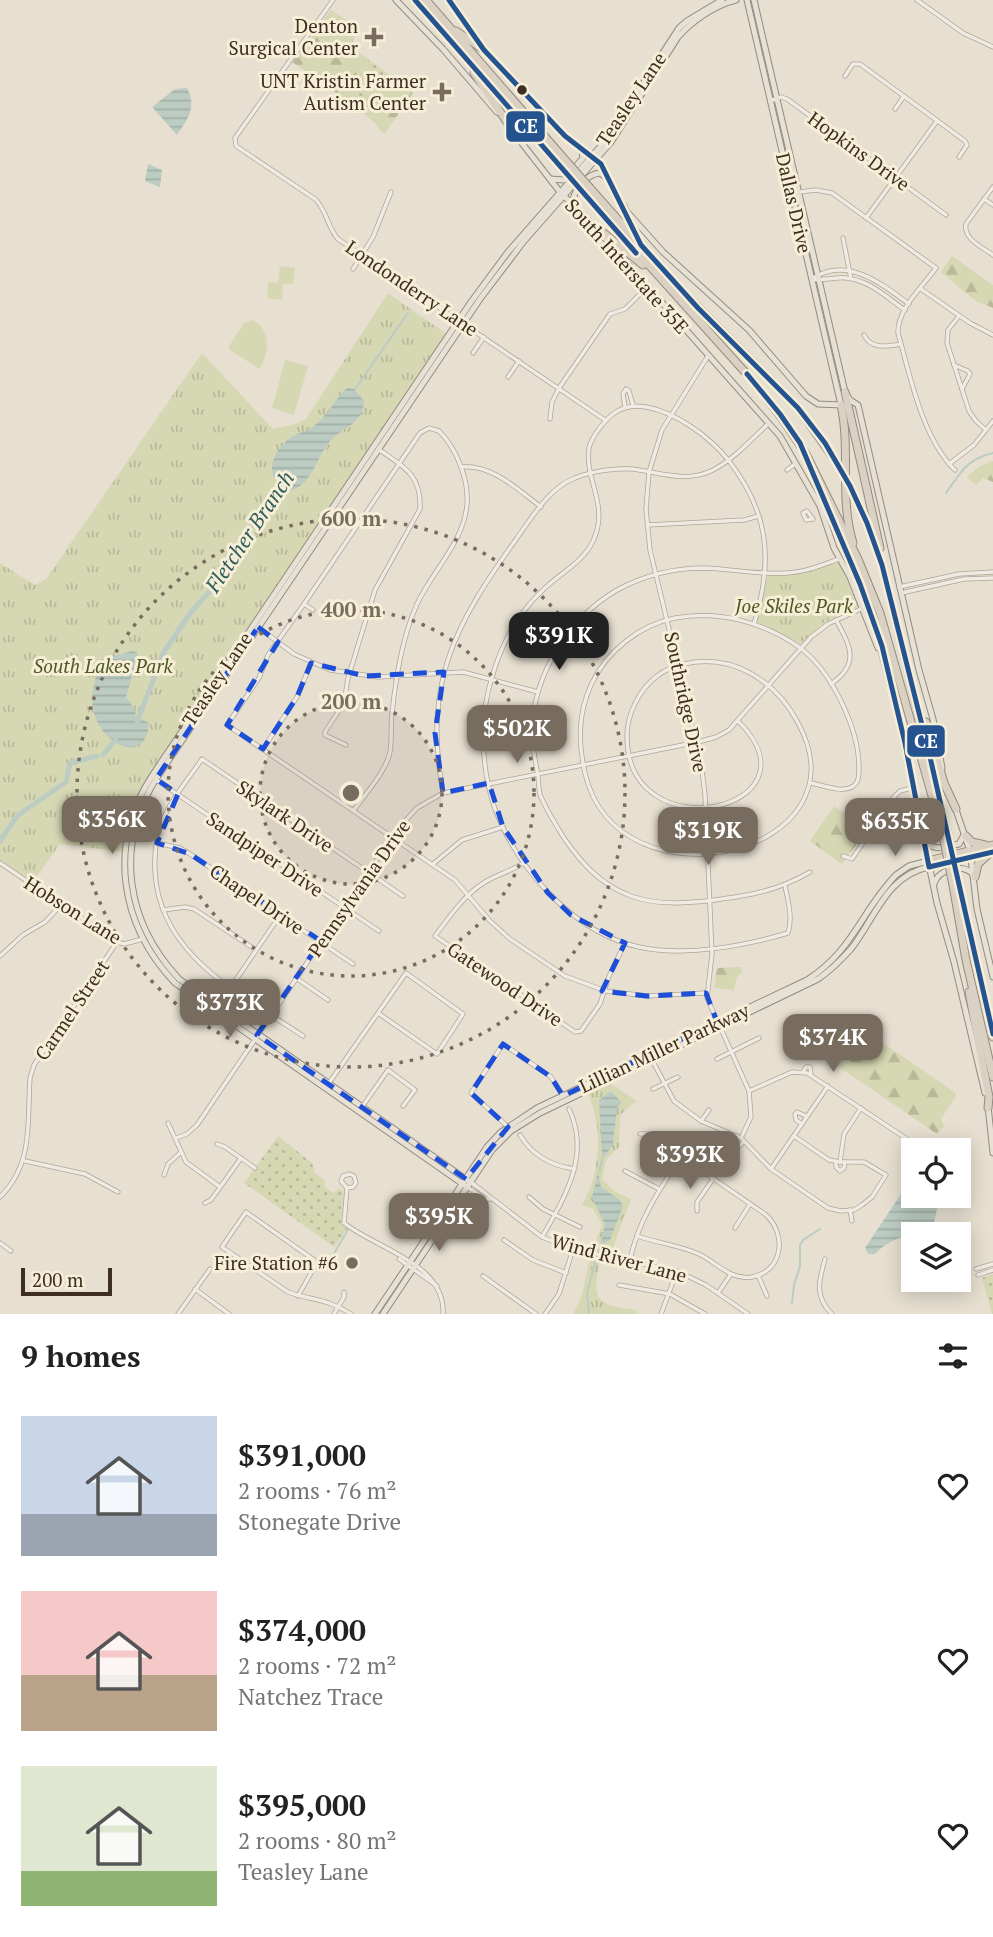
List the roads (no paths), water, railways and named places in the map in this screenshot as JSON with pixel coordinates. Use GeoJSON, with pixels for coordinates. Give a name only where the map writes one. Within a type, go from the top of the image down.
{"type":"FeatureCollection","features":[{"type":"Feature","properties":{"kind":"highway"},"geometry":{"type":"LineString","coordinates":[[415,0],[564,164]]}},
{"type":"Feature","properties":{"kind":"highway"},"geometry":{"type":"LineString","coordinates":[[426,0],[652,271],[754,382],[781,417],[815,471],[858,559],[888,636],[945,830]]}},
{"type":"Feature","properties":{"kind":"highway"},"geometry":{"type":"LineString","coordinates":[[450,27],[484,50]]}},
{"type":"Feature","properties":{"kind":"highway"},"geometry":{"type":"LineString","coordinates":[[467,60],[515,134]]}},
{"type":"Feature","properties":{"kind":"highway"},"geometry":{"type":"LineString","coordinates":[[587,191],[641,245],[690,300],[798,408],[850,486],[882,565],[992,1033]]}},
{"type":"Feature","properties":{"kind":"highway"},"geometry":{"type":"LineString","coordinates":[[623,206],[641,245]]}},
{"type":"Feature","properties":{"kind":"highway"},"geometry":{"type":"LineString","coordinates":[[595,226],[652,271]]}},
{"type":"Feature","properties":{"kind":"highway"},"geometry":{"type":"LineString","coordinates":[[844,388],[882,565]]}},
{"type":"Feature","properties":{"kind":"highway"},"geometry":{"type":"LineString","coordinates":[[841,405],[846,444],[846,507],[858,559]]}},
{"type":"Feature","properties":{"kind":"highway"},"geometry":{"type":"LineString","coordinates":[[815,471],[820,490],[874,619],[891,685]]}},
{"type":"Feature","properties":{"kind":"highway"},"geometry":{"type":"LineString","coordinates":[[910,679],[944,783],[956,809]]}},
{"type":"Feature","properties":{"kind":"highway"},"geometry":{"type":"LineString","coordinates":[[965,833],[976,844],[993,845]]}},
{"type":"Feature","properties":{"kind":"highway"},"geometry":{"type":"LineString","coordinates":[[971,854],[993,845]]}},
{"type":"Feature","properties":{"kind":"highway"},"geometry":{"type":"LineString","coordinates":[[928,864],[993,852]]}},
{"type":"Feature","properties":{"kind":"highway"},"geometry":{"type":"LineString","coordinates":[[975,877],[980,860],[993,852]]}},
{"type":"Feature","properties":{"kind":"highway"},"geometry":{"type":"LineString","coordinates":[[956,885],[980,1059],[989,1097],[988,1108]]}},
{"type":"Feature","properties":{"kind":"highway"},"geometry":{"type":"LineString","coordinates":[[966,960],[993,1077]]}},
{"type":"Feature","properties":{"kind":"main road","name":"South Interstate 35E"},"geometry":{"type":"LineString","coordinates":[[396,0],[443,49],[562,194],[595,226],[770,423],[797,462],[822,513],[839,559],[850,577],[891,685],[928,864],[988,1108],[993,1153]]}},
{"type":"Feature","properties":{"kind":"main road","name":"South Interstate 35E"},"geometry":{"type":"LineString","coordinates":[[449,0],[484,50],[565,136],[594,158],[623,206],[663,252],[748,330],[806,396],[818,404],[841,405]]}},
{"type":"Feature","properties":{"kind":"main road","name":"Teasley Lane"},"geometry":{"type":"LineString","coordinates":[[623,119],[679,28],[722,0]]}},
{"type":"Feature","properties":{"kind":"main road","name":"Teasley Lane"},"geometry":{"type":"LineString","coordinates":[[467,1183],[175,984],[155,961],[129,904],[125,849],[134,812],[154,778],[503,262],[594,158],[684,31],[716,8],[736,0]]}},
{"type":"Feature","properties":{"kind":"main road","name":"Dallas Drive"},"geometry":{"type":"LineString","coordinates":[[747,0],[792,193],[844,388]]}},
{"type":"Feature","properties":{"kind":"main road","name":"Dallas Drive"},"geometry":{"type":"LineString","coordinates":[[754,0],[799,192],[829,355],[841,405]]}},
{"type":"Feature","properties":{"kind":"main road"},"geometry":{"type":"LineString","coordinates":[[760,58],[765,59],[772,78]]}},
{"type":"Feature","properties":{"kind":"main road"},"geometry":{"type":"LineString","coordinates":[[550,179],[564,180],[583,158],[582,149]]}},
{"type":"Feature","properties":{"kind":"main road"},"geometry":{"type":"LineString","coordinates":[[573,204],[574,193],[594,174],[600,173],[608,180]]}},
{"type":"Feature","properties":{"kind":"main road"},"geometry":{"type":"LineString","coordinates":[[829,355],[839,382],[858,405],[919,670],[930,705],[944,776],[971,854],[977,909],[993,977]]}},
{"type":"Feature","properties":{"kind":"main road"},"geometry":{"type":"LineString","coordinates":[[924,841],[933,848],[959,844],[965,833]]}},
{"type":"Feature","properties":{"kind":"main road","name":"Lillian Miller Parkway"},"geometry":{"type":"LineString","coordinates":[[467,1183],[509,1129],[564,1098],[780,995],[824,969],[839,958],[876,907],[891,880],[902,870],[928,864]]}},
{"type":"Feature","properties":{"kind":"main road"},"geometry":{"type":"LineString","coordinates":[[933,885],[939,873],[962,868],[969,870],[975,877]]}},
{"type":"Feature","properties":{"kind":"main road","name":"Lillian Miller Parkway"},"geometry":{"type":"LineString","coordinates":[[564,1098],[652,1059],[718,1025]]}},
{"type":"Feature","properties":{"kind":"main road","name":"Teasley Lane"},"geometry":{"type":"LineString","coordinates":[[327,1086],[362,1107],[385,1126]]}},
{"type":"Feature","properties":{"kind":"main road"},"geometry":{"type":"LineString","coordinates":[[376,1314],[467,1183]]}},
{"type":"Feature","properties":{"kind":"main road"},"geometry":{"type":"LineString","coordinates":[[383,1314],[411,1265]]}},
{"type":"Feature","properties":{"kind":"street","name":"Londonderry Lane"},"geometry":{"type":"LineString","coordinates":[[333,0],[235,138],[235,144],[321,204],[333,233],[362,255],[605,420]]}},
{"type":"Feature","properties":{"kind":"street"},"geometry":{"type":"LineString","coordinates":[[917,0],[963,33],[993,47]]}},
{"type":"Feature","properties":{"kind":"street"},"geometry":{"type":"LineString","coordinates":[[845,76],[857,62],[967,143],[960,157]]}},
{"type":"Feature","properties":{"kind":"street"},"geometry":{"type":"LineString","coordinates":[[895,109],[905,96]]}},
{"type":"Feature","properties":{"kind":"street"},"geometry":{"type":"LineString","coordinates":[[770,101],[778,98]]}},
{"type":"Feature","properties":{"kind":"street","name":"Hopkins Drive"},"geometry":{"type":"LineString","coordinates":[[778,98],[787,99],[946,215]]}},
{"type":"Feature","properties":{"kind":"street"},"geometry":{"type":"LineString","coordinates":[[866,218],[937,121]]}},
{"type":"Feature","properties":{"kind":"street"},"geometry":{"type":"LineString","coordinates":[[993,187],[966,224],[967,236],[993,255]]}},
{"type":"Feature","properties":{"kind":"street"},"geometry":{"type":"LineString","coordinates":[[792,193],[816,190],[832,193],[936,268],[905,310],[898,328],[928,427],[955,470]]}},
{"type":"Feature","properties":{"kind":"street"},"geometry":{"type":"LineString","coordinates":[[353,269],[373,237],[391,192]]}},
{"type":"Feature","properties":{"kind":"street"},"geometry":{"type":"LineString","coordinates":[[984,199],[993,205]]}},
{"type":"Feature","properties":{"kind":"street"},"geometry":{"type":"LineString","coordinates":[[843,238],[851,271],[850,279]]}},
{"type":"Feature","properties":{"kind":"street"},"geometry":{"type":"LineString","coordinates":[[816,278],[834,271],[851,271],[873,278],[909,304]]}},
{"type":"Feature","properties":{"kind":"street"},"geometry":{"type":"LineString","coordinates":[[816,278],[850,279],[874,287],[905,310]]}},
{"type":"Feature","properties":{"kind":"street"},"geometry":{"type":"LineString","coordinates":[[550,419],[552,402],[559,388],[610,314],[625,309],[647,287]]}},
{"type":"Feature","properties":{"kind":"street"},"geometry":{"type":"LineString","coordinates":[[921,288],[959,316],[993,335]]}},
{"type":"Feature","properties":{"kind":"street"},"geometry":{"type":"LineString","coordinates":[[959,316],[947,334],[947,343],[969,411],[986,430]]}},
{"type":"Feature","properties":{"kind":"street"},"geometry":{"type":"LineString","coordinates":[[864,335],[867,341],[874,345],[901,344]]}},
{"type":"Feature","properties":{"kind":"street"},"geometry":{"type":"LineString","coordinates":[[473,353],[484,337]]}},
{"type":"Feature","properties":{"kind":"street","name":"Southridge Drive"},"geometry":{"type":"LineString","coordinates":[[708,356],[670,415],[656,446],[649,472],[647,525],[656,575],[698,741],[708,855],[711,947],[706,993],[708,1004],[749,1091],[751,1117],[741,1138]]}},
{"type":"Feature","properties":{"kind":"street"},"geometry":{"type":"LineString","coordinates":[[508,377],[519,360]]}},
{"type":"Feature","properties":{"kind":"street"},"geometry":{"type":"LineString","coordinates":[[954,365],[970,374],[961,390]]}},
{"type":"Feature","properties":{"kind":"street"},"geometry":{"type":"LineString","coordinates":[[625,407],[623,394],[626,389],[633,405]]}},
{"type":"Feature","properties":{"kind":"street"},"geometry":{"type":"LineString","coordinates":[[754,624],[766,573],[766,545],[759,516],[748,490],[728,459],[695,430],[650,407],[625,407],[605,420],[589,445],[589,460],[600,509],[593,543],[584,555],[544,589],[519,617],[502,647],[486,702],[485,761],[495,808],[503,827],[525,862],[548,893],[572,915],[600,933],[625,943],[655,950],[747,945],[788,933],[789,909],[785,886]]}},
{"type":"Feature","properties":{"kind":"street"},"geometry":{"type":"LineString","coordinates":[[949,464],[974,445],[993,421]]}},
{"type":"Feature","properties":{"kind":"street"},"geometry":{"type":"LineString","coordinates":[[443,793],[435,733],[444,672],[469,609],[495,568],[541,507],[565,483],[592,473],[617,469],[677,477],[700,475],[715,469],[770,423]]}},
{"type":"Feature","properties":{"kind":"street"},"geometry":{"type":"LineString","coordinates":[[354,810],[389,757],[397,676],[418,603],[462,528],[467,503],[465,478],[442,433],[433,428],[420,433],[268,655],[259,678],[227,725],[456,880],[489,920],[510,939],[565,976],[606,991],[648,996],[706,993]]}},
{"type":"Feature","properties":{"kind":"street"},"geometry":{"type":"LineString","coordinates":[[346,745],[325,735],[344,703],[374,590],[420,509],[418,483],[400,463],[376,447]]}},
{"type":"Feature","properties":{"kind":"street"},"geometry":{"type":"LineString","coordinates":[[786,470],[797,462]]}},
{"type":"Feature","properties":{"kind":"street"},"geometry":{"type":"LineString","coordinates":[[461,467],[479,467],[489,471],[541,507]]}},
{"type":"Feature","properties":{"kind":"street"},"geometry":{"type":"LineString","coordinates":[[813,519],[822,513]]}},
{"type":"Feature","properties":{"kind":"street"},"geometry":{"type":"LineString","coordinates":[[647,525],[744,520],[759,516]]}},
{"type":"Feature","properties":{"kind":"street"},"geometry":{"type":"LineString","coordinates":[[810,872],[785,886],[746,896],[676,904],[632,896],[603,881],[580,861],[551,817],[540,793],[532,738],[538,692],[555,652],[582,618],[600,601],[616,591],[656,575],[702,568],[766,573],[808,570],[839,559]]}},
{"type":"Feature","properties":{"kind":"street"},"geometry":{"type":"LineString","coordinates":[[900,590],[993,572]]}},
{"type":"Feature","properties":{"kind":"street"},"geometry":{"type":"LineString","coordinates":[[976,575],[993,578]]}},
{"type":"Feature","properties":{"kind":"street"},"geometry":{"type":"LineString","coordinates":[[304,604],[313,610]]}},
{"type":"Feature","properties":{"kind":"street","name":"Pennsylvania Drive"},"geometry":{"type":"LineString","coordinates":[[176,1138],[187,1134],[197,1125],[391,837],[413,810],[443,793],[723,734],[738,721],[818,631],[863,608]]}},
{"type":"Feature","properties":{"kind":"street"},"geometry":{"type":"LineString","coordinates":[[738,721],[757,743],[761,757],[759,775],[752,788],[739,799],[705,808],[680,806],[656,796],[638,777],[628,755],[627,729],[631,713],[638,698],[656,676],[679,665],[703,662],[729,664],[749,672],[785,703],[804,734],[811,757],[811,783],[799,809],[781,829],[744,847],[708,855],[664,852],[626,835],[598,806],[587,783],[580,723],[593,680],[625,641],[648,627],[667,620],[707,615],[736,618],[754,624],[801,648],[831,684],[853,732],[859,756],[859,774],[856,783],[850,788],[811,783]]}},
{"type":"Feature","properties":{"kind":"street"},"geometry":{"type":"LineString","coordinates":[[831,684],[843,676],[850,665],[851,651],[836,620]]}},
{"type":"Feature","properties":{"kind":"street"},"geometry":{"type":"LineString","coordinates":[[256,626],[311,663],[350,674],[397,676],[463,672],[538,692]]}},
{"type":"Feature","properties":{"kind":"street"},"geometry":{"type":"LineString","coordinates":[[263,748],[297,697],[311,663]]}},
{"type":"Feature","properties":{"kind":"street","name":"Skylark Drive"},"geometry":{"type":"LineString","coordinates":[[178,794],[202,760],[403,896]]}},
{"type":"Feature","properties":{"kind":"street","name":"Sandpiper Drive"},"geometry":{"type":"LineString","coordinates":[[154,778],[379,931]]}},
{"type":"Feature","properties":{"kind":"street"},"geometry":{"type":"LineString","coordinates":[[843,856],[852,859],[894,797],[914,787]]}},
{"type":"Feature","properties":{"kind":"street"},"geometry":{"type":"LineString","coordinates":[[178,794],[166,814],[157,843],[155,878],[163,911],[177,938],[190,955],[303,1037]]}},
{"type":"Feature","properties":{"kind":"street"},"geometry":{"type":"LineString","coordinates":[[433,864],[462,840],[503,827]]}},
{"type":"Feature","properties":{"kind":"street","name":"Chapel Drive"},"geometry":{"type":"LineString","coordinates":[[157,843],[180,848],[353,964]]}},
{"type":"Feature","properties":{"kind":"street"},"geometry":{"type":"LineString","coordinates":[[468,894],[485,882],[513,871],[525,862]]}},
{"type":"Feature","properties":{"kind":"street","name":"Hobson Lane"},"geometry":{"type":"LineString","coordinates":[[0,863],[117,942],[124,944],[145,938]]}},
{"type":"Feature","properties":{"kind":"street","name":"Gatewood Drive"},"geometry":{"type":"LineString","coordinates":[[468,894],[435,936],[575,1032],[582,1031],[606,991]]}},
{"type":"Feature","properties":{"kind":"street"},"geometry":{"type":"LineString","coordinates":[[0,956],[23,935],[45,922],[61,905]]}},
{"type":"Feature","properties":{"kind":"street"},"geometry":{"type":"LineString","coordinates":[[163,911],[185,906],[194,909],[256,950]]}},
{"type":"Feature","properties":{"kind":"street"},"geometry":{"type":"LineString","coordinates":[[231,987],[281,914]]}},
{"type":"Feature","properties":{"kind":"street","name":"Carmel Street"},"geometry":{"type":"LineString","coordinates":[[0,1197],[19,1174],[24,1161],[30,1078],[34,1065],[117,942]]}},
{"type":"Feature","properties":{"kind":"street"},"geometry":{"type":"LineString","coordinates":[[606,991],[609,976],[625,943]]}},
{"type":"Feature","properties":{"kind":"street"},"geometry":{"type":"LineString","coordinates":[[327,1086],[378,1013],[406,973],[463,1014],[437,1054],[378,1013]]}},
{"type":"Feature","properties":{"kind":"street"},"geometry":{"type":"LineString","coordinates":[[296,978],[328,1000]]}},
{"type":"Feature","properties":{"kind":"street"},"geometry":{"type":"LineString","coordinates":[[717,1059],[759,1038]]}},
{"type":"Feature","properties":{"kind":"street"},"geometry":{"type":"LineString","coordinates":[[509,1129],[471,1093],[503,1044],[551,1077],[564,1098]]}},
{"type":"Feature","properties":{"kind":"street"},"geometry":{"type":"LineString","coordinates":[[652,1059],[674,1101],[701,1121],[741,1138],[771,1169],[828,1208],[841,1211],[857,1208],[872,1197],[886,1175],[864,1162],[829,1160],[794,1136]]}},
{"type":"Feature","properties":{"kind":"street"},"geometry":{"type":"LineString","coordinates":[[362,1107],[388,1070],[415,1090],[403,1106]]}},
{"type":"Feature","properties":{"kind":"street"},"geometry":{"type":"LineString","coordinates":[[749,1091],[792,1072],[811,1074],[906,1138]]}},
{"type":"Feature","properties":{"kind":"street"},"geometry":{"type":"LineString","coordinates":[[653,1089],[678,1077]]}},
{"type":"Feature","properties":{"kind":"street"},"geometry":{"type":"LineString","coordinates":[[771,1169],[828,1086]]}},
{"type":"Feature","properties":{"kind":"street"},"geometry":{"type":"LineString","coordinates":[[841,1162],[845,1133],[861,1108]]}},
{"type":"Feature","properties":{"kind":"street"},"geometry":{"type":"LineString","coordinates":[[542,1237],[575,1170],[578,1138],[569,1109]]}},
{"type":"Feature","properties":{"kind":"street"},"geometry":{"type":"LineString","coordinates":[[701,1121],[709,1110]]}},
{"type":"Feature","properties":{"kind":"street"},"geometry":{"type":"LineString","coordinates":[[802,1124],[796,1120],[795,1114],[801,1113],[807,1117]]}},
{"type":"Feature","properties":{"kind":"street"},"geometry":{"type":"LineString","coordinates":[[168,1123],[180,1153],[191,1167],[220,1187]]}},
{"type":"Feature","properties":{"kind":"street"},"geometry":{"type":"LineString","coordinates":[[637,1236],[689,1250],[712,1261],[731,1275],[748,1277],[758,1275],[776,1260],[780,1238],[771,1220],[750,1204],[648,1134],[640,1134]]}},
{"type":"Feature","properties":{"kind":"street"},"geometry":{"type":"LineString","coordinates":[[520,1135],[524,1142],[550,1164],[575,1170]]}},
{"type":"Feature","properties":{"kind":"street"},"geometry":{"type":"LineString","coordinates":[[217,1144],[255,1168]]}},
{"type":"Feature","properties":{"kind":"street"},"geometry":{"type":"LineString","coordinates":[[164,1175],[168,1164],[180,1153]]}},
{"type":"Feature","properties":{"kind":"street"},"geometry":{"type":"LineString","coordinates":[[630,1260],[650,1204],[681,1157]]}},
{"type":"Feature","properties":{"kind":"street"},"geometry":{"type":"LineString","coordinates":[[205,1203],[211,1200],[241,1158]]}},
{"type":"Feature","properties":{"kind":"street"},"geometry":{"type":"LineString","coordinates":[[24,1161],[85,1174],[118,1192]]}},
{"type":"Feature","properties":{"kind":"street"},"geometry":{"type":"LineString","coordinates":[[625,1171],[659,1189]]}},
{"type":"Feature","properties":{"kind":"street"},"geometry":{"type":"LineString","coordinates":[[347,1188],[356,1183],[354,1176],[350,1174],[343,1176],[341,1181],[347,1188],[344,1223],[411,1265],[436,1286],[442,1297],[443,1314]]}},
{"type":"Feature","properties":{"kind":"street"},"geometry":{"type":"LineString","coordinates":[[697,1211],[697,1202],[713,1179]]}},
{"type":"Feature","properties":{"kind":"street","name":"Wind River Lane"},"geometry":{"type":"LineString","coordinates":[[467,1183],[489,1195],[542,1237],[573,1249],[677,1271],[718,1293],[748,1314]]}},
{"type":"Feature","properties":{"kind":"street"},"geometry":{"type":"LineString","coordinates":[[529,1197],[554,1215],[580,1227]]}},
{"type":"Feature","properties":{"kind":"street"},"geometry":{"type":"LineString","coordinates":[[734,1228],[750,1204]]}},
{"type":"Feature","properties":{"kind":"street"},"geometry":{"type":"LineString","coordinates":[[850,1210],[852,1221]]}},
{"type":"Feature","properties":{"kind":"street"},"geometry":{"type":"LineString","coordinates":[[298,1296],[315,1266],[314,1260],[246,1212],[222,1247],[288,1292],[298,1296],[327,1301],[351,1314]]}},
{"type":"Feature","properties":{"kind":"street"},"geometry":{"type":"LineString","coordinates":[[504,1240],[533,1260],[566,1273]]}},
{"type":"Feature","properties":{"kind":"street"},"geometry":{"type":"LineString","coordinates":[[0,1243],[11,1251]]}},
{"type":"Feature","properties":{"kind":"street"},"geometry":{"type":"LineString","coordinates":[[545,1314],[559,1294],[573,1249]]}},
{"type":"Feature","properties":{"kind":"street"},"geometry":{"type":"LineString","coordinates":[[825,1259],[819,1292],[824,1305],[832,1314]]}},
{"type":"Feature","properties":{"kind":"street"},"geometry":{"type":"LineString","coordinates":[[993,1264],[977,1272],[993,1270]]}},
{"type":"Feature","properties":{"kind":"street"},"geometry":{"type":"LineString","coordinates":[[178,1314],[210,1269]]}},
{"type":"Feature","properties":{"kind":"street"},"geometry":{"type":"LineString","coordinates":[[662,1314],[677,1271]]}},
{"type":"Feature","properties":{"kind":"street"},"geometry":{"type":"LineString","coordinates":[[718,1293],[731,1275]]}},
{"type":"Feature","properties":{"kind":"street"},"geometry":{"type":"LineString","coordinates":[[758,1275],[767,1296]]}},
{"type":"Feature","properties":{"kind":"street"},"geometry":{"type":"LineString","coordinates":[[483,1276],[536,1314]]}},
{"type":"Feature","properties":{"kind":"street"},"geometry":{"type":"LineString","coordinates":[[619,1285],[670,1294],[705,1314]]}},
{"type":"Feature","properties":{"kind":"street"},"geometry":{"type":"LineString","coordinates":[[195,1289],[229,1314]]}},
{"type":"Feature","properties":{"kind":"street"},"geometry":{"type":"LineString","coordinates":[[334,1314],[344,1292]]}},
{"type":"Feature","properties":{"kind":"waterway","name":"Fletcher Branch"},"geometry":{"type":"LineString","coordinates":[[355,389],[408,313]]}},
{"type":"Feature","properties":{"kind":"waterway"},"geometry":{"type":"LineString","coordinates":[[946,493],[971,463],[993,453]]}},
{"type":"Feature","properties":{"kind":"waterway","name":"Fletcher Branch"},"geometry":{"type":"LineString","coordinates":[[137,722],[164,652],[191,612],[220,580],[234,551],[279,487]]}},
{"type":"Feature","properties":{"kind":"waterway","name":"Fletcher Branch"},"geometry":{"type":"LineString","coordinates":[[103,755],[116,739]]}},
{"type":"Feature","properties":{"kind":"waterway","name":"Fletcher Branch"},"geometry":{"type":"LineString","coordinates":[[0,841],[18,815],[66,782],[70,763],[97,756]]}},
{"type":"Feature","properties":{"kind":"waterway"},"geometry":{"type":"LineString","coordinates":[[599,1172],[603,1156]]}},
{"type":"Feature","properties":{"kind":"waterway"},"geometry":{"type":"LineString","coordinates":[[333,1255],[349,1228]]}},
{"type":"Feature","properties":{"kind":"waterway"},"geometry":{"type":"LineString","coordinates":[[792,1303],[800,1266],[800,1245],[820,1229]]}},
{"type":"Feature","properties":{"kind":"waterway"},"geometry":{"type":"LineString","coordinates":[[598,1250],[600,1246]]}},
{"type":"Feature","properties":{"kind":"waterway"},"geometry":{"type":"LineString","coordinates":[[589,1314],[587,1293],[596,1259]]}},
{"type":"Feature","properties":{"kind":"place","name":"Denton Surgical Center"},"geometry":{"type":"Point","coordinates":[374,37]}},
{"type":"Feature","properties":{"kind":"place","name":"UNT Kristin Farmer Autism Center"},"geometry":{"type":"Point","coordinates":[442,92]}},
{"type":"Feature","properties":{"kind":"place","name":"Fire Station #6"},"geometry":{"type":"Point","coordinates":[352,1263]}},
{"type":"Feature","properties":{"kind":"park label","name":"Joe Skiles Park"},"geometry":{"type":"Point","coordinates":[794,606]}},
{"type":"Feature","properties":{"kind":"park label","name":"South Lakes Park"},"geometry":{"type":"Point","coordinates":[103,666]}}]}
